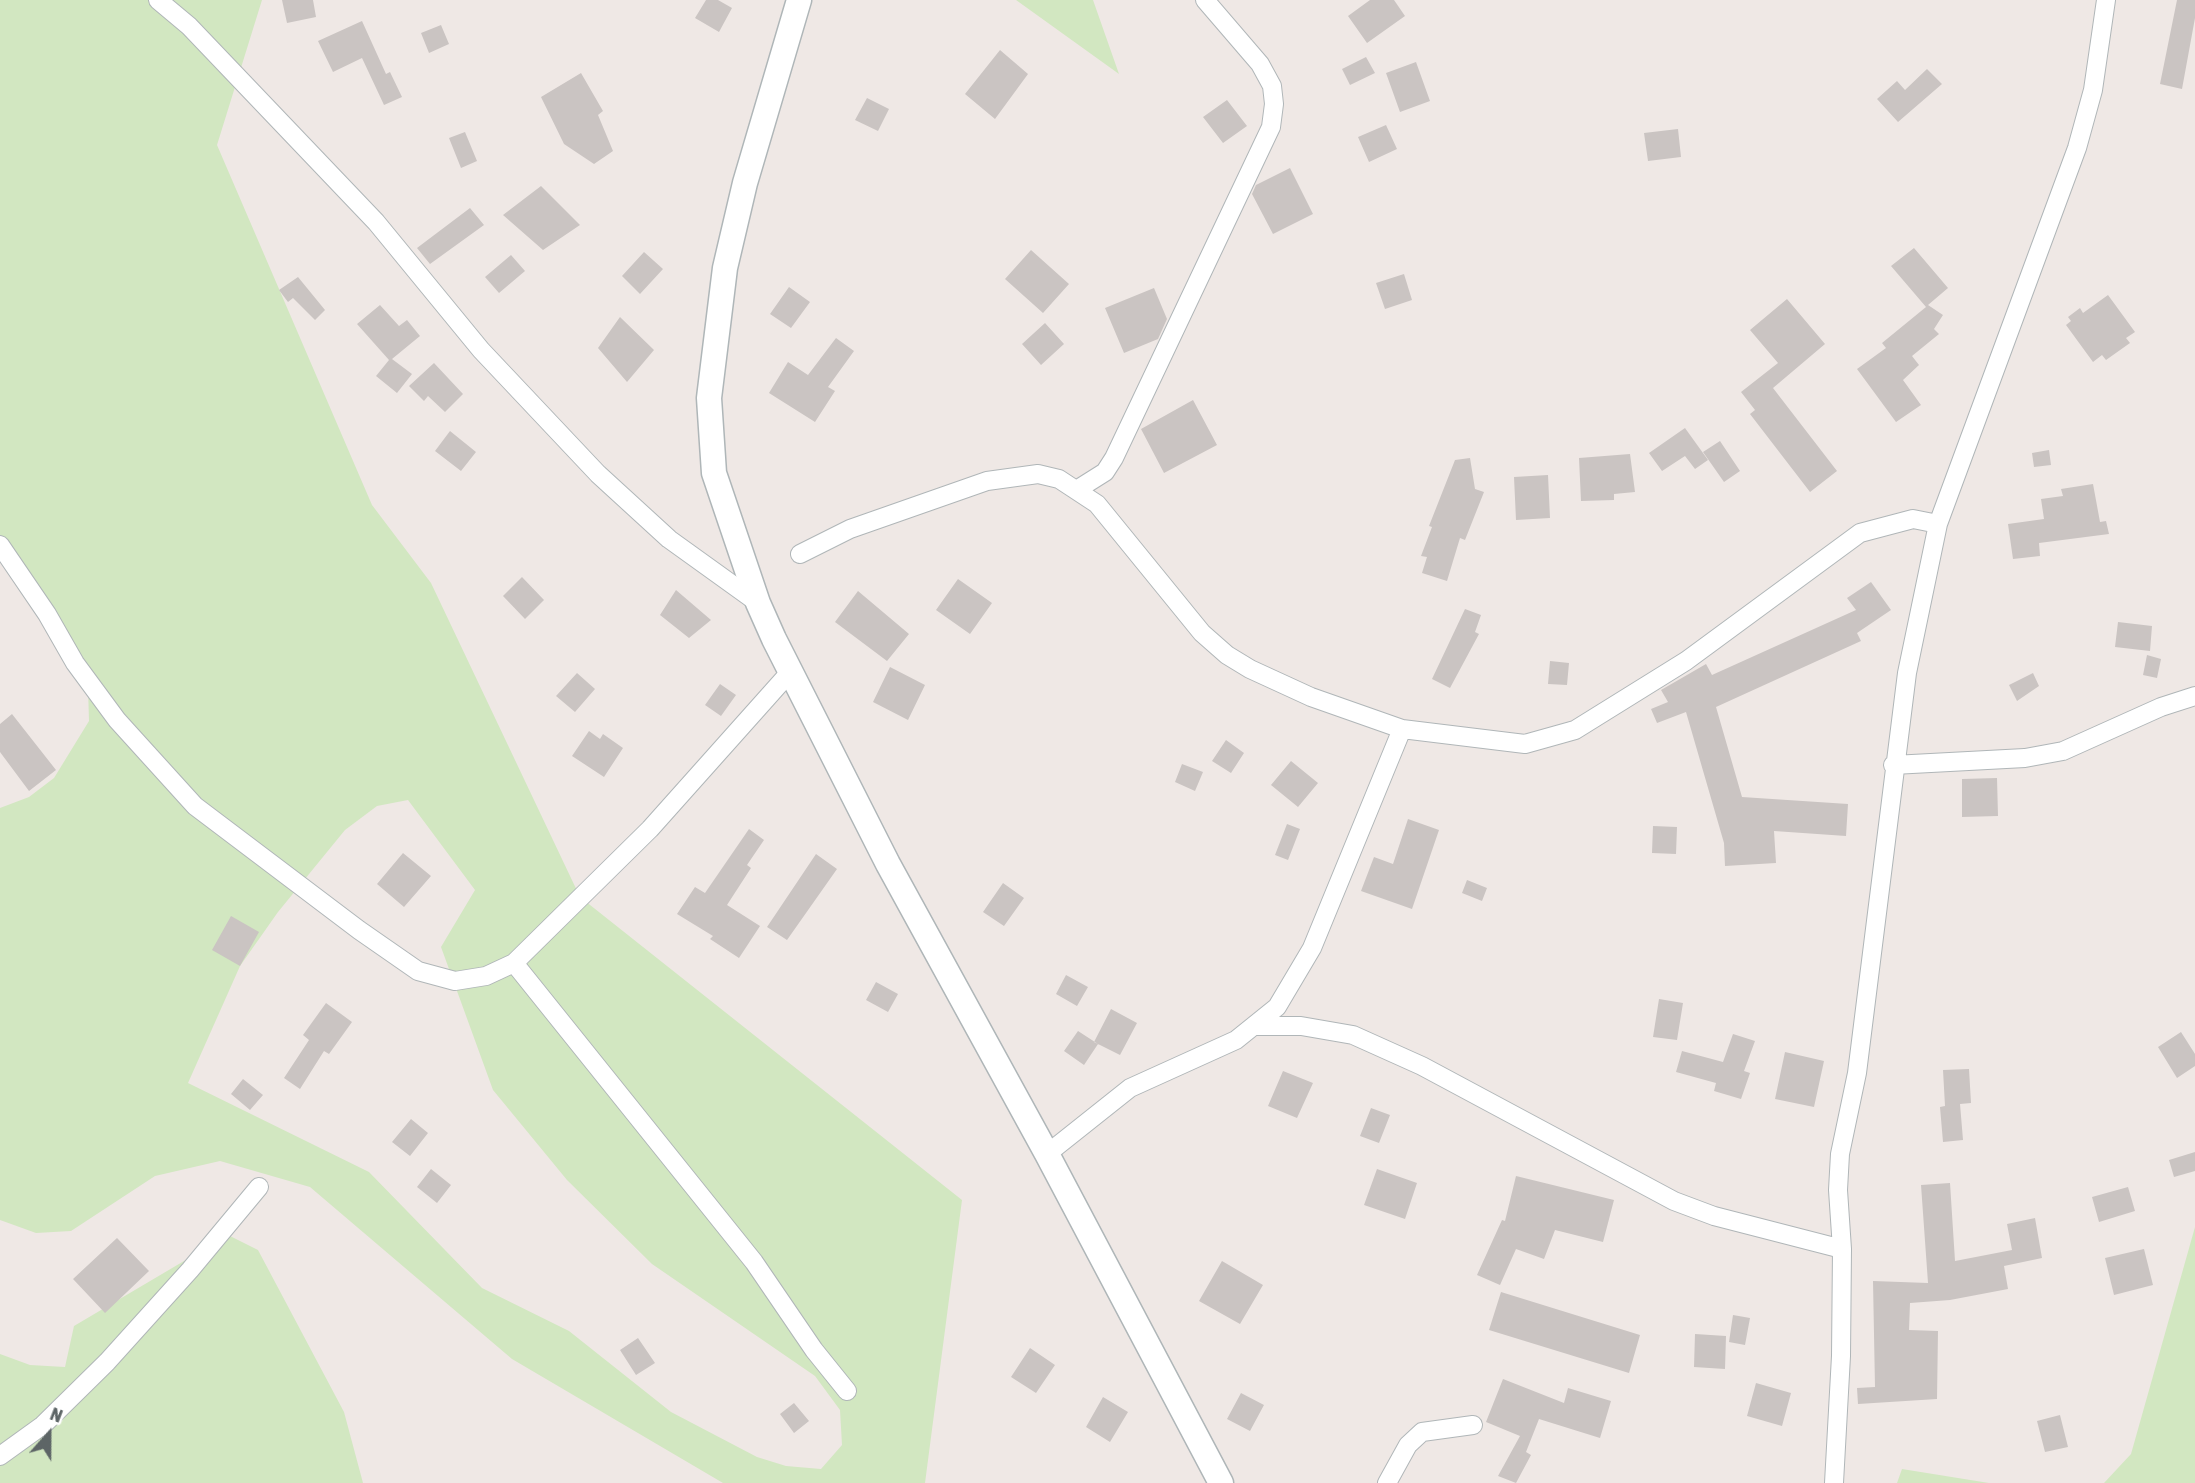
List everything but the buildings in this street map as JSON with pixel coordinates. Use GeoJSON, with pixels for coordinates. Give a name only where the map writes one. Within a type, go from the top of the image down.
{"type":"FeatureCollection","features":[{"type":"Feature","properties":{"kind":"street"},"geometry":{"type":"LineString","coordinates":[[158,0],[189,26],[376,222],[481,350],[589,464],[670,539],[758,603]]}},
{"type":"Feature","properties":{"kind":"street"},"geometry":{"type":"LineString","coordinates":[[799,0],[734,224],[709,398],[714,473],[758,603],[791,671],[888,864],[1047,1154],[1221,1483]]}},
{"type":"Feature","properties":{"kind":"street"},"geometry":{"type":"LineString","coordinates":[[1077,489],[1105,472],[1114,458],[1270,127],[1275,104],[1272,86],[1260,64],[1205,0]]}},
{"type":"Feature","properties":{"kind":"street"},"geometry":{"type":"LineString","coordinates":[[1834,1483],[1841,1356],[1842,1249],[1838,1190],[1840,1154],[1857,1073],[1907,673],[1938,524],[2077,148],[2093,90],[2106,0]]}},
{"type":"Feature","properties":{"kind":"street"},"geometry":{"type":"LineString","coordinates":[[800,554],[850,529],[987,481],[1038,474],[1059,479],[1097,505],[1181,610],[1227,655],[1311,697],[1402,729],[1525,744],[1576,730],[1724,635],[1860,533],[1913,519],[1938,524]]}},
{"type":"Feature","properties":{"kind":"street"},"geometry":{"type":"LineString","coordinates":[[0,545],[47,614],[75,663],[117,720],[205,814],[418,971],[455,981],[486,976],[514,963],[650,829],[791,671]]}},
{"type":"Feature","properties":{"kind":"street"},"geometry":{"type":"LineString","coordinates":[[1894,765],[2025,758],[2063,751],[2161,707],[2195,696]]}},
{"type":"Feature","properties":{"kind":"street"},"geometry":{"type":"LineString","coordinates":[[1047,1154],[1130,1088],[1210,1053],[1256,1026],[1277,1007],[1312,948],[1402,729]]}},
{"type":"Feature","properties":{"kind":"street"},"geometry":{"type":"LineString","coordinates":[[514,963],[754,1262],[814,1350],[847,1391]]}},
{"type":"Feature","properties":{"kind":"street"},"geometry":{"type":"LineString","coordinates":[[1256,1026],[1301,1026],[1353,1035],[1491,1101],[1674,1201],[1714,1216],[1842,1249]]}},
{"type":"Feature","properties":{"kind":"street"},"geometry":{"type":"LineString","coordinates":[[0,1456],[43,1425],[107,1362],[190,1270],[259,1187]]}},
{"type":"Feature","properties":{"kind":"street"},"geometry":{"type":"LineString","coordinates":[[1387,1483],[1408,1445],[1422,1432],[1473,1424]]}},
{"type":"Feature","properties":{"kind":"green space"},"geometry":{"type":"Polygon","coordinates":[[[0,0],[262,0],[217,145],[372,505],[431,583],[580,897],[962,1200],[925,1483],[723,1483],[512,1359],[310,1187],[220,1161],[155,1176],[71,1231],[36,1233],[0,1220],[0,808],[29,797],[54,778],[89,721],[88,687],[0,559],[0,0]],[[408,800],[377,806],[345,830],[278,912],[240,966],[188,1083],[369,1172],[482,1288],[569,1331],[671,1412],[757,1457],[786,1466],[821,1469],[842,1445],[840,1410],[815,1376],[652,1264],[567,1180],[493,1090],[441,947],[475,890],[408,800]]]}},
{"type":"Feature","properties":{"kind":"green space"},"geometry":{"type":"Polygon","coordinates":[[[1016,0],[1093,0],[1119,74],[1016,0]]]}},
{"type":"Feature","properties":{"kind":"green space"},"geometry":{"type":"Polygon","coordinates":[[[2195,1227],[2195,1483],[2104,1483],[2131,1454],[2195,1227]]]}},
{"type":"Feature","properties":{"kind":"green space"},"geometry":{"type":"Polygon","coordinates":[[[228,1235],[258,1250],[344,1412],[363,1483],[0,1483],[0,1354],[30,1365],[65,1367],[74,1326],[228,1235]]]}},
{"type":"Feature","properties":{"kind":"green space"},"geometry":{"type":"Polygon","coordinates":[[[1902,1469],[1989,1483],[1897,1483],[1902,1469]]]}}]}
